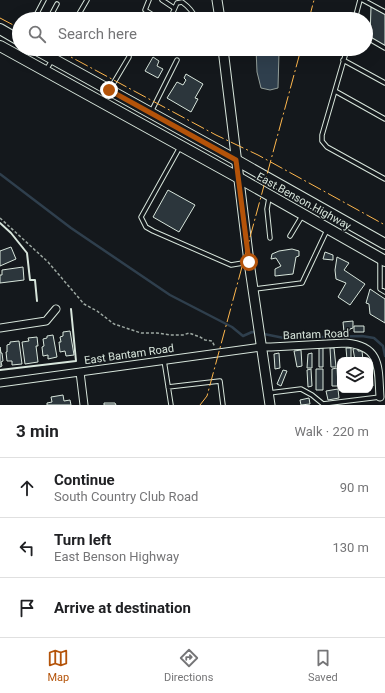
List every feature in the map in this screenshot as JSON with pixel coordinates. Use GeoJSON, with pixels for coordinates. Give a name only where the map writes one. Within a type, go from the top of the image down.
{"type":"FeatureCollection","features":[{"type":"Feature","properties":{"kind":"main road"},"geometry":{"type":"LineString","coordinates":[[0,29],[12,36]]}},
{"type":"Feature","properties":{"kind":"main road","name":"East Benson Highway"},"geometry":{"type":"LineString","coordinates":[[0,46],[12,53]]}},
{"type":"Feature","properties":{"kind":"main road","name":"East Benson Highway"},"geometry":{"type":"LineString","coordinates":[[18,56],[382,259]]}},
{"type":"Feature","properties":{"kind":"main road","name":"East Benson Highway"},"geometry":{"type":"LineString","coordinates":[[47,56],[385,244]]}},
{"type":"Feature","properties":{"kind":"street"},"geometry":{"type":"LineString","coordinates":[[218,0],[219,12]]}},
{"type":"Feature","properties":{"kind":"street"},"geometry":{"type":"LineString","coordinates":[[224,56],[249,262],[270,405]]}},
{"type":"Feature","properties":{"kind":"street"},"geometry":{"type":"LineString","coordinates":[[0,328],[46,321],[56,309]]}},
{"type":"Feature","properties":{"kind":"street","name":"Bantam Road"},"geometry":{"type":"LineString","coordinates":[[261,347],[346,343],[357,344],[371,352],[375,357],[380,397]]}},
{"type":"Feature","properties":{"kind":"street","name":"East Bantam Road"},"geometry":{"type":"LineString","coordinates":[[0,383],[261,347]]}},
{"type":"Feature","properties":{"kind":"street"},"geometry":{"type":"LineString","coordinates":[[80,372],[84,405]]}},
{"type":"Feature","properties":{"kind":"lane"},"geometry":{"type":"LineString","coordinates":[[38,12],[44,0]]}},
{"type":"Feature","properties":{"kind":"lane"},"geometry":{"type":"LineString","coordinates":[[80,12],[87,0]]}},
{"type":"Feature","properties":{"kind":"lane"},"geometry":{"type":"LineString","coordinates":[[148,12],[145,10],[149,0]]}},
{"type":"Feature","properties":{"kind":"lane"},"geometry":{"type":"LineString","coordinates":[[162,0],[174,8]]}},
{"type":"Feature","properties":{"kind":"lane"},"geometry":{"type":"LineString","coordinates":[[357,12],[360,0]]}},
{"type":"Feature","properties":{"kind":"lane"},"geometry":{"type":"LineString","coordinates":[[363,0],[385,12]]}},
{"type":"Feature","properties":{"kind":"lane"},"geometry":{"type":"LineString","coordinates":[[173,12],[176,3],[182,2],[193,12]]}},
{"type":"Feature","properties":{"kind":"lane"},"geometry":{"type":"LineString","coordinates":[[53,12],[58,4]]}},
{"type":"Feature","properties":{"kind":"lane"},"geometry":{"type":"LineString","coordinates":[[373,41],[385,48]]}},
{"type":"Feature","properties":{"kind":"lane"},"geometry":{"type":"LineString","coordinates":[[45,71],[54,56]]}},
{"type":"Feature","properties":{"kind":"lane"},"geometry":{"type":"LineString","coordinates":[[344,56],[322,135],[322,141],[327,147],[385,179]]}},
{"type":"Feature","properties":{"kind":"lane"},"geometry":{"type":"LineString","coordinates":[[109,90],[128,57]]}},
{"type":"Feature","properties":{"kind":"lane"},"geometry":{"type":"LineString","coordinates":[[150,113],[177,60]]}},
{"type":"Feature","properties":{"kind":"lane"},"geometry":{"type":"LineString","coordinates":[[343,60],[385,83]]}},
{"type":"Feature","properties":{"kind":"lane"},"geometry":{"type":"LineString","coordinates":[[335,91],[385,119]]}},
{"type":"Feature","properties":{"kind":"lane"},"geometry":{"type":"LineString","coordinates":[[181,146],[141,217],[146,227],[231,265],[249,262]]}},
{"type":"Feature","properties":{"kind":"lane"},"geometry":{"type":"LineString","coordinates":[[270,196],[267,209],[270,238]]}},
{"type":"Feature","properties":{"kind":"lane"},"geometry":{"type":"LineString","coordinates":[[290,236],[303,214]]}},
{"type":"Feature","properties":{"kind":"lane"},"geometry":{"type":"LineString","coordinates":[[254,289],[302,283],[328,229]]}},
{"type":"Feature","properties":{"kind":"lane"},"geometry":{"type":"LineString","coordinates":[[382,259],[380,289],[385,292]]}},
{"type":"Feature","properties":{"kind":"lane"},"geometry":{"type":"LineString","coordinates":[[164,360],[171,405]]}},
{"type":"Feature","properties":{"kind":"lane"},"geometry":{"type":"LineString","coordinates":[[168,387],[220,381],[223,405]]}},
{"type":"Feature","properties":{"kind":"lane"},"geometry":{"type":"LineString","coordinates":[[268,393],[301,389],[312,395],[323,404],[380,397]]}},
{"type":"Feature","properties":{"kind":"path"},"geometry":{"type":"LineString","coordinates":[[0,218],[48,262],[84,304],[97,311],[114,324],[141,333],[176,335],[189,333],[205,340],[212,341],[217,353]]}},
{"type":"Feature","properties":{"kind":"water"},"geometry":{"type":"Polygon","coordinates":[[[256,56],[279,56],[278,88],[270,90],[261,88],[257,72],[256,56]]]}},
{"type":"Feature","properties":{"kind":"building"},"geometry":{"type":"Polygon","coordinates":[[[371,7],[385,14],[385,47],[373,40],[373,12],[371,12],[371,7]]]}},
{"type":"Feature","properties":{"kind":"building"},"geometry":{"type":"Polygon","coordinates":[[[153,57],[159,61],[157,66],[163,69],[158,78],[145,71],[153,57]]]}},
{"type":"Feature","properties":{"kind":"building"},"geometry":{"type":"Polygon","coordinates":[[[186,74],[203,84],[195,98],[198,99],[191,112],[167,98],[177,82],[183,85],[186,80],[184,78],[186,74]]]}},
{"type":"Feature","properties":{"kind":"building"},"geometry":{"type":"Polygon","coordinates":[[[168,190],[195,205],[179,232],[153,217],[168,190]]]}},
{"type":"Feature","properties":{"kind":"building"},"geometry":{"type":"Polygon","coordinates":[[[11,247],[16,259],[0,266],[0,251],[11,247]]]}},
{"type":"Feature","properties":{"kind":"building"},"geometry":{"type":"Polygon","coordinates":[[[292,249],[299,251],[299,256],[296,257],[293,274],[275,276],[275,269],[281,266],[276,258],[271,259],[272,254],[279,251],[292,249]]]}},
{"type":"Feature","properties":{"kind":"building"},"geometry":{"type":"Polygon","coordinates":[[[325,252],[333,255],[333,260],[323,259],[325,252]]]}},
{"type":"Feature","properties":{"kind":"building"},"geometry":{"type":"Polygon","coordinates":[[[337,257],[349,263],[344,270],[365,284],[350,305],[338,297],[346,283],[336,279],[335,270],[337,257]]]}},
{"type":"Feature","properties":{"kind":"building"},"geometry":{"type":"Polygon","coordinates":[[[23,267],[24,280],[0,283],[0,275],[2,275],[2,270],[23,267]]]}},
{"type":"Feature","properties":{"kind":"building"},"geometry":{"type":"Polygon","coordinates":[[[370,289],[385,299],[385,323],[370,314],[369,304],[366,303],[370,289]]]}},
{"type":"Feature","properties":{"kind":"building"},"geometry":{"type":"Polygon","coordinates":[[[353,321],[353,328],[344,332],[343,322],[353,321]]]}},
{"type":"Feature","properties":{"kind":"building"},"geometry":{"type":"Polygon","coordinates":[[[354,326],[364,326],[364,332],[354,332],[354,326]]]}},
{"type":"Feature","properties":{"kind":"building"},"geometry":{"type":"Polygon","coordinates":[[[70,331],[74,355],[66,356],[65,351],[60,352],[59,342],[61,342],[60,337],[63,336],[63,332],[70,331]]]}},
{"type":"Feature","properties":{"kind":"building"},"geometry":{"type":"Polygon","coordinates":[[[53,335],[57,357],[48,359],[48,355],[43,356],[43,339],[47,338],[47,336],[53,335]]]}},
{"type":"Feature","properties":{"kind":"building"},"geometry":{"type":"Polygon","coordinates":[[[37,337],[38,346],[36,346],[38,362],[25,364],[22,342],[29,341],[28,338],[37,337]]]}},
{"type":"Feature","properties":{"kind":"building"},"geometry":{"type":"Polygon","coordinates":[[[19,341],[22,364],[12,365],[12,361],[7,361],[7,345],[10,344],[10,342],[19,341]]]}},
{"type":"Feature","properties":{"kind":"building"},"geometry":{"type":"Polygon","coordinates":[[[0,347],[3,361],[1,362],[2,366],[0,367],[0,347]]]}},
{"type":"Feature","properties":{"kind":"building"},"geometry":{"type":"Polygon","coordinates":[[[319,348],[323,348],[323,367],[319,367],[319,348]]]}},
{"type":"Feature","properties":{"kind":"building"},"geometry":{"type":"Polygon","coordinates":[[[330,348],[334,348],[336,367],[331,367],[330,348]]]}},
{"type":"Feature","properties":{"kind":"building"},"geometry":{"type":"Polygon","coordinates":[[[346,348],[351,348],[351,357],[347,357],[346,348]]]}},
{"type":"Feature","properties":{"kind":"building"},"geometry":{"type":"Polygon","coordinates":[[[358,348],[358,351],[362,351],[363,357],[354,357],[353,349],[358,348]]]}},
{"type":"Feature","properties":{"kind":"building"},"geometry":{"type":"Polygon","coordinates":[[[301,350],[302,366],[297,367],[294,351],[301,350]]]}},
{"type":"Feature","properties":{"kind":"building"},"geometry":{"type":"Polygon","coordinates":[[[279,353],[280,368],[275,369],[274,354],[279,353]]]}},
{"type":"Feature","properties":{"kind":"building"},"geometry":{"type":"Polygon","coordinates":[[[312,353],[312,368],[307,368],[308,354],[312,353]]]}},
{"type":"Feature","properties":{"kind":"building"},"geometry":{"type":"Polygon","coordinates":[[[337,368],[337,386],[332,386],[332,369],[337,368]]]}},
{"type":"Feature","properties":{"kind":"building"},"geometry":{"type":"Polygon","coordinates":[[[311,369],[312,386],[308,387],[307,370],[311,369]]]}},
{"type":"Feature","properties":{"kind":"building"},"geometry":{"type":"Polygon","coordinates":[[[316,369],[323,369],[323,390],[316,390],[316,369]]]}},
{"type":"Feature","properties":{"kind":"building"},"geometry":{"type":"Polygon","coordinates":[[[283,370],[287,371],[281,386],[277,384],[283,370]]]}},
{"type":"Feature","properties":{"kind":"building"},"geometry":{"type":"Polygon","coordinates":[[[337,389],[339,398],[328,400],[326,391],[337,389]]]}},
{"type":"Feature","properties":{"kind":"building"},"geometry":{"type":"Polygon","coordinates":[[[63,395],[64,401],[70,400],[71,405],[47,405],[47,403],[52,402],[51,397],[63,395]]]}},
{"type":"Feature","properties":{"kind":"building"},"geometry":{"type":"Polygon","coordinates":[[[309,398],[310,404],[301,405],[300,400],[309,398]]]}},
{"type":"Feature","properties":{"kind":"building"},"geometry":{"type":"Polygon","coordinates":[[[104,403],[115,403],[116,405],[104,405],[104,403]]]}},
{"type":"Feature","properties":{"kind":"waterway"},"geometry":{"type":"LineString","coordinates":[[0,174],[71,228],[170,295],[232,327],[243,336],[252,332],[284,338],[362,336],[374,338],[383,346],[385,356]]}},
{"type":"Feature","properties":{"kind":"wall"},"geometry":{"type":"LineString","coordinates":[[0,223],[11,233],[27,253],[30,280],[35,280],[37,301]]}},
{"type":"Feature","properties":{"kind":"wall"},"geometry":{"type":"LineString","coordinates":[[0,370],[76,361],[71,309]]}},
{"type":"Feature","properties":{"kind":"power"},"geometry":{"type":"LineString","coordinates":[[311,12],[314,0]]}},
{"type":"Feature","properties":{"kind":"power"},"geometry":{"type":"LineString","coordinates":[[0,18],[12,24]]}},
{"type":"Feature","properties":{"kind":"power"},"geometry":{"type":"LineString","coordinates":[[69,56],[216,135],[258,155],[385,225]]}},
{"type":"Feature","properties":{"kind":"power"},"geometry":{"type":"LineString","coordinates":[[200,405],[207,396],[299,56]]}},
{"type":"Feature","properties":{"kind":"route"},"geometry":{"type":"LineString","coordinates":[[109,90],[236,160],[249,262]]}}]}
